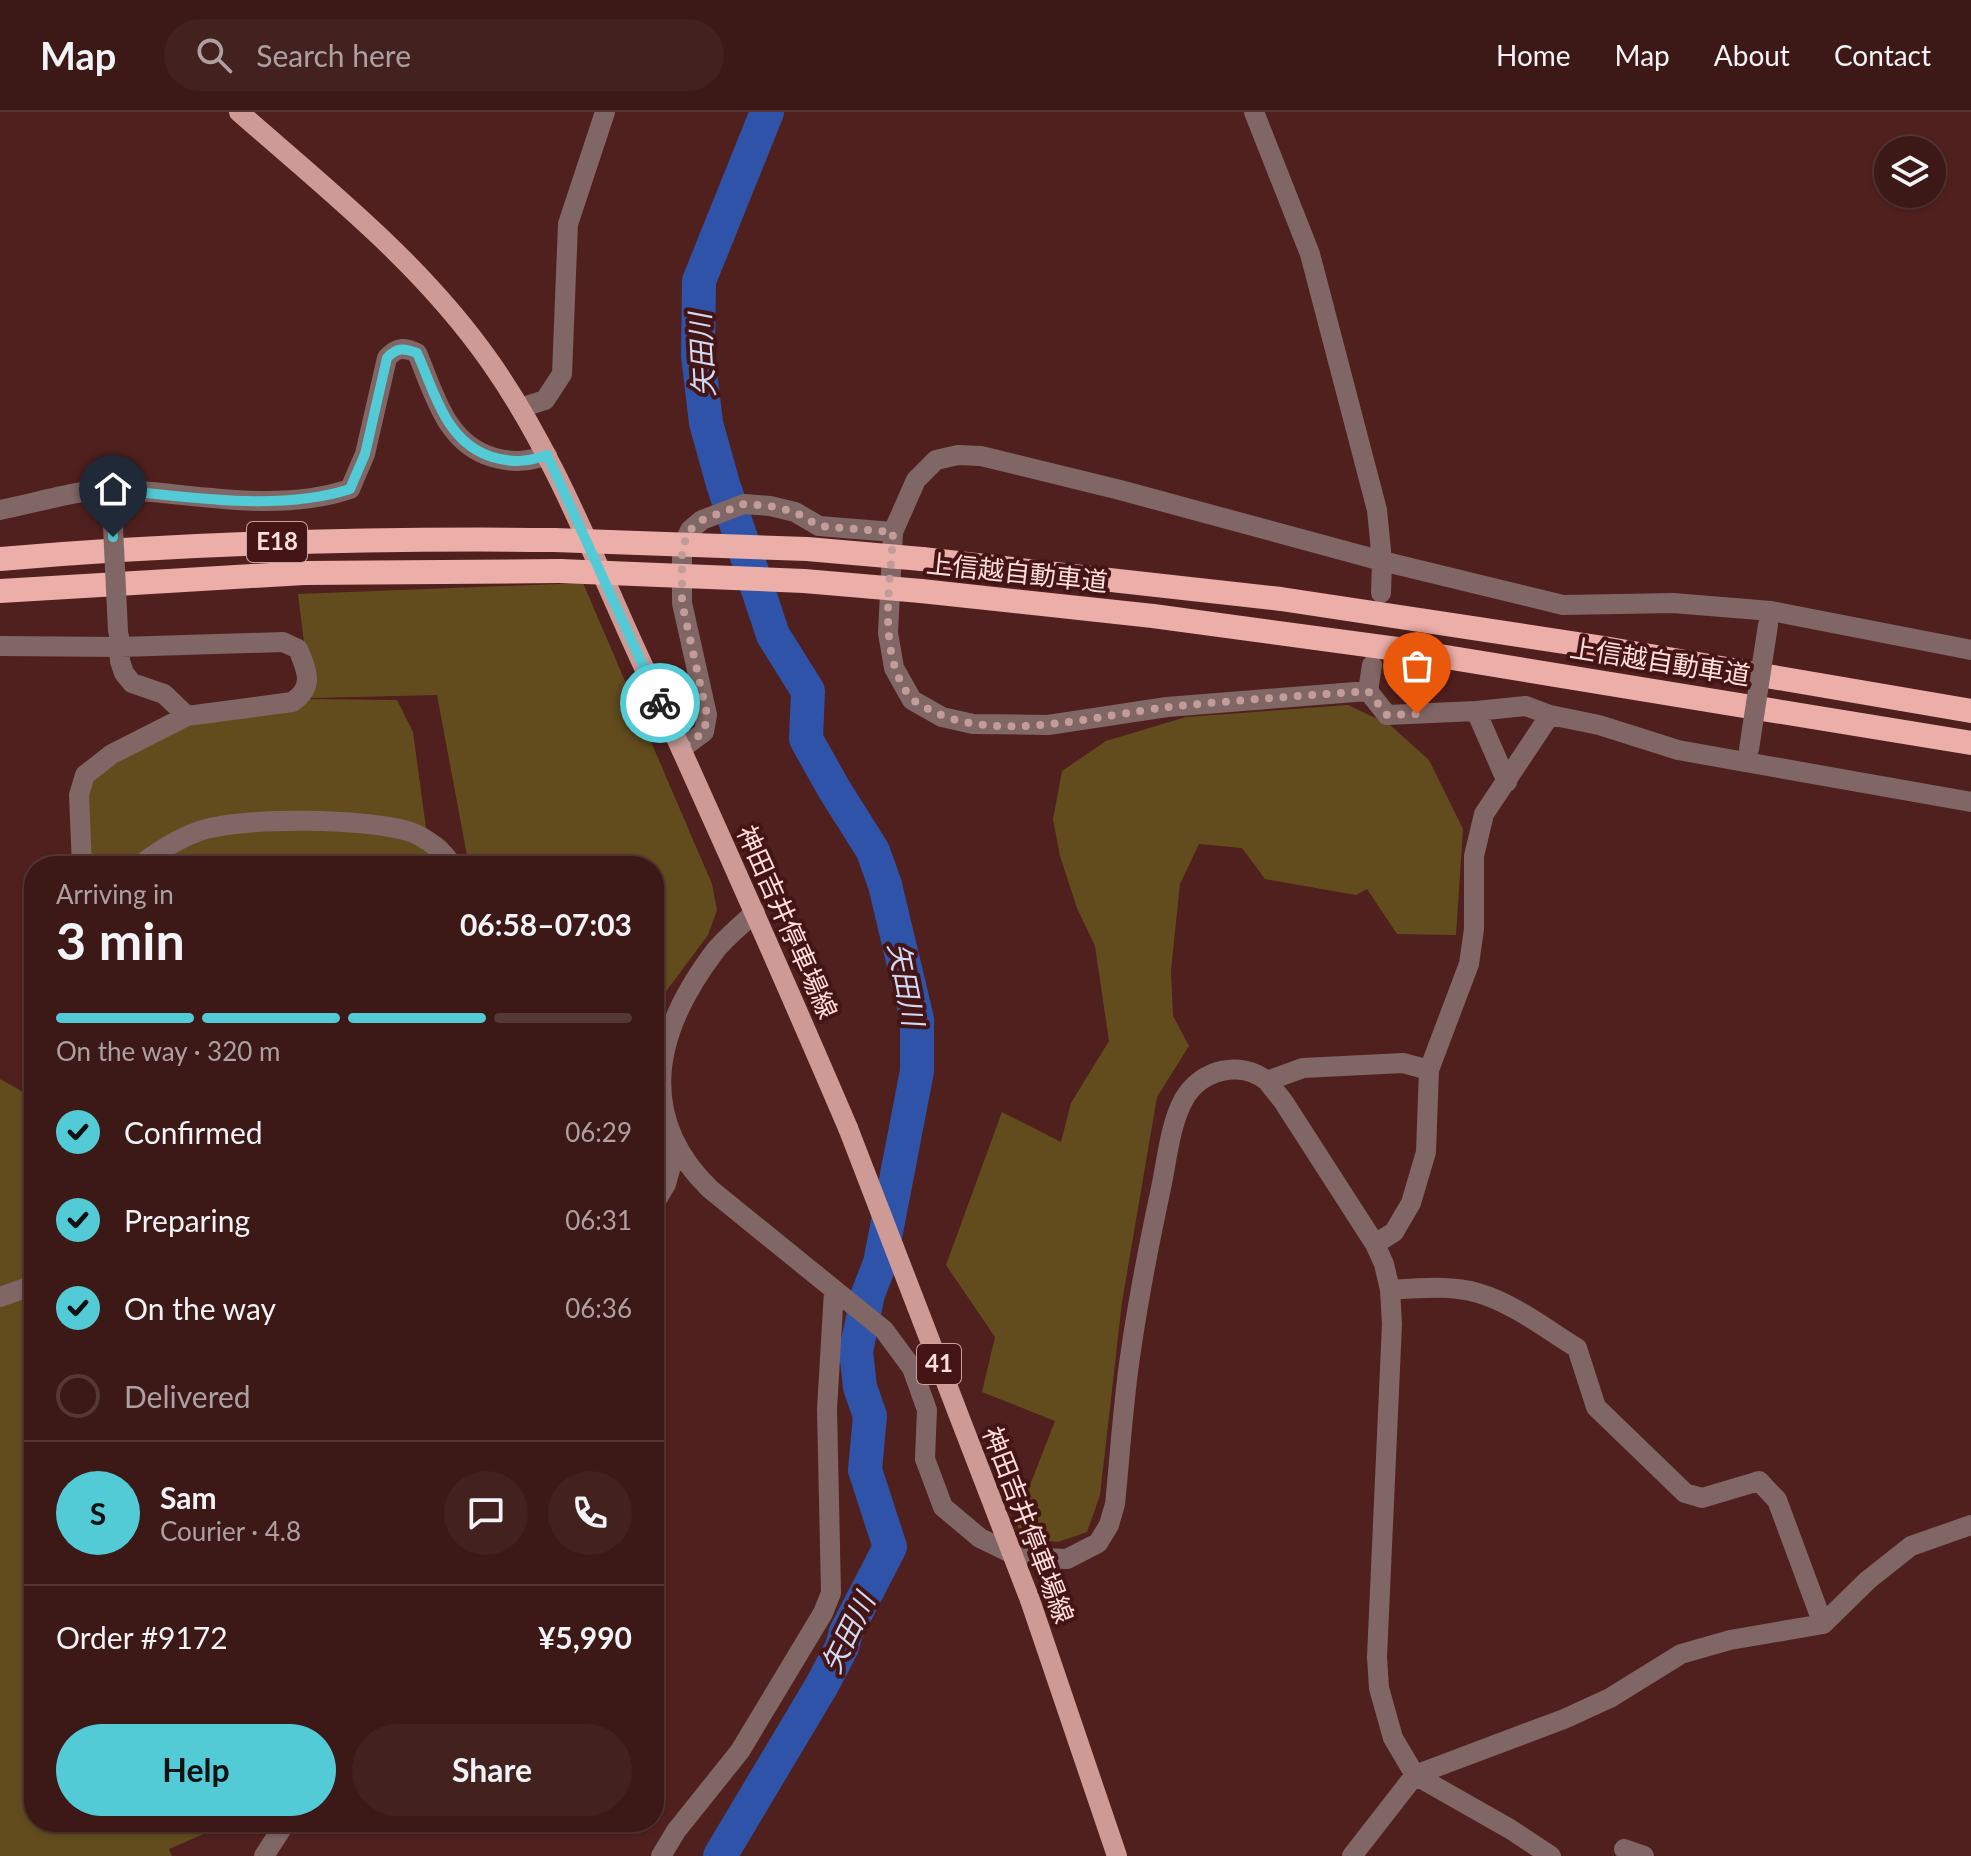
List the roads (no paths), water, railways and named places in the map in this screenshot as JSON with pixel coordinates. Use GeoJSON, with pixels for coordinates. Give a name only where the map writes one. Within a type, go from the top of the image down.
{"type":"FeatureCollection","features":[{"type":"Feature","properties":{"kind":"highway","name":"上信越自動車道"},"geometry":{"type":"LineString","coordinates":[[0,559],[304,541],[554,540],[807,549],[1159,584],[1325,605],[1604,648],[1971,711]]}},
{"type":"Feature","properties":{"kind":"highway","name":"上信越自動車道"},"geometry":{"type":"LineString","coordinates":[[0,592],[304,573],[560,571],[789,580],[1153,616],[1397,649],[1971,743]]}},
{"type":"Feature","properties":{"kind":"main road","name":"神田吉井停車場線"},"geometry":{"type":"LineString","coordinates":[[239,112],[416,270],[490,361],[547,455],[755,912],[848,1128],[1030,1600],[1117,1856]]}},
{"type":"Feature","properties":{"kind":"street"},"geometry":{"type":"LineString","coordinates":[[520,408],[545,400],[562,374],[568,224],[605,112]]}},
{"type":"Feature","properties":{"kind":"street"},"geometry":{"type":"LineString","coordinates":[[1254,112],[1310,254],[1377,510],[1382,561],[1381,593]]}},
{"type":"Feature","properties":{"kind":"street"},"geometry":{"type":"LineString","coordinates":[[0,510],[111,498],[294,501],[325,497],[350,489],[365,454],[387,358],[395,350],[405,348],[417,353],[439,406],[461,440],[479,453],[505,461],[532,460],[547,455]]}},
{"type":"Feature","properties":{"kind":"street"},"geometry":{"type":"LineString","coordinates":[[1368,691],[1167,707],[1048,725],[973,724],[942,717],[912,700],[894,668],[888,633],[893,532],[916,480],[936,460],[958,455],[981,456],[1563,605],[1673,603],[1971,650]]}},
{"type":"Feature","properties":{"kind":"street"},"geometry":{"type":"LineString","coordinates":[[111,498],[119,639],[124,673],[132,683],[164,694],[187,716]]}},
{"type":"Feature","properties":{"kind":"street"},"geometry":{"type":"LineString","coordinates":[[681,749],[704,732],[707,715],[682,603],[682,548],[690,530],[702,520],[744,504],[795,512],[819,526],[893,532]]}},
{"type":"Feature","properties":{"kind":"street"},"geometry":{"type":"LineString","coordinates":[[1748,756],[1770,618]]}},
{"type":"Feature","properties":{"kind":"street"},"geometry":{"type":"LineString","coordinates":[[0,646],[119,639],[283,642],[298,649],[308,682],[303,695],[292,702],[187,716],[112,754],[85,775],[79,795],[82,856]]}},
{"type":"Feature","properties":{"kind":"street"},"geometry":{"type":"LineString","coordinates":[[1372,665],[1368,691],[1387,715],[1526,706],[1678,750],[1748,756],[1971,802]]}},
{"type":"Feature","properties":{"kind":"street"},"geometry":{"type":"LineString","coordinates":[[1476,711],[1507,782]]}},
{"type":"Feature","properties":{"kind":"street"},"geometry":{"type":"LineString","coordinates":[[1375,1244],[1394,1232],[1411,1203],[1426,1152],[1429,1070],[1469,964],[1474,929],[1474,856],[1484,814],[1550,715]]}},
{"type":"Feature","properties":{"kind":"street"},"geometry":{"type":"LineString","coordinates":[[152,856],[167,845],[200,830],[243,822],[368,822],[413,833],[446,856]]}},
{"type":"Feature","properties":{"kind":"street"},"geometry":{"type":"LineString","coordinates":[[664,1056],[680,1005],[716,949],[755,912]]}},
{"type":"Feature","properties":{"kind":"street"},"geometry":{"type":"LineString","coordinates":[[1267,1081],[1303,1068],[1403,1063],[1429,1070]]}},
{"type":"Feature","properties":{"kind":"street"},"geometry":{"type":"LineString","coordinates":[[664,1115],[676,1148],[692,1171],[884,1330],[912,1368],[927,1410],[925,1459],[943,1507],[980,1538],[1019,1557],[1067,1559],[1098,1543],[1109,1525],[1115,1504],[1129,1359],[1146,1258],[1174,1127],[1183,1099],[1199,1081],[1223,1069],[1255,1071],[1267,1081],[1375,1244],[1390,1290],[1392,1324],[1377,1657],[1379,1688],[1393,1738],[1415,1775],[1551,1856]]}},
{"type":"Feature","properties":{"kind":"street"},"geometry":{"type":"LineString","coordinates":[[664,1187],[676,1148]]}},
{"type":"Feature","properties":{"kind":"street"},"geometry":{"type":"LineString","coordinates":[[1390,1290],[1416,1288],[1475,1292],[1496,1300],[1577,1348],[1596,1407],[1685,1493],[1702,1498],[1759,1481],[1777,1500],[1823,1624]]}},
{"type":"Feature","properties":{"kind":"street"},"geometry":{"type":"LineString","coordinates":[[0,1297],[24,1289]]}},
{"type":"Feature","properties":{"kind":"street"},"geometry":{"type":"LineString","coordinates":[[661,1856],[676,1831],[740,1751],[823,1613],[831,1593],[827,1409],[842,1297]]}},
{"type":"Feature","properties":{"kind":"street"},"geometry":{"type":"LineString","coordinates":[[1352,1856],[1415,1775],[1564,1719],[1610,1698],[1681,1654],[1730,1640],[1823,1624],[1868,1580],[1911,1546],[1971,1525]]}},
{"type":"Feature","properties":{"kind":"street"},"geometry":{"type":"LineString","coordinates":[[264,1856],[280,1832]]}},
{"type":"Feature","properties":{"kind":"street"},"geometry":{"type":"LineString","coordinates":[[1624,1849],[1644,1856]]}},
{"type":"Feature","properties":{"kind":"waterway","name":"矢田川"},"geometry":{"type":"LineString","coordinates":[[720,1856],[822,1685],[890,1547],[865,1470],[870,1416],[860,1387],[856,1351],[868,1294],[880,1263],[917,1071],[917,1019],[885,885],[873,851],[806,739],[808,691],[773,635],[706,423],[698,355],[699,281],[767,112]]}}]}
